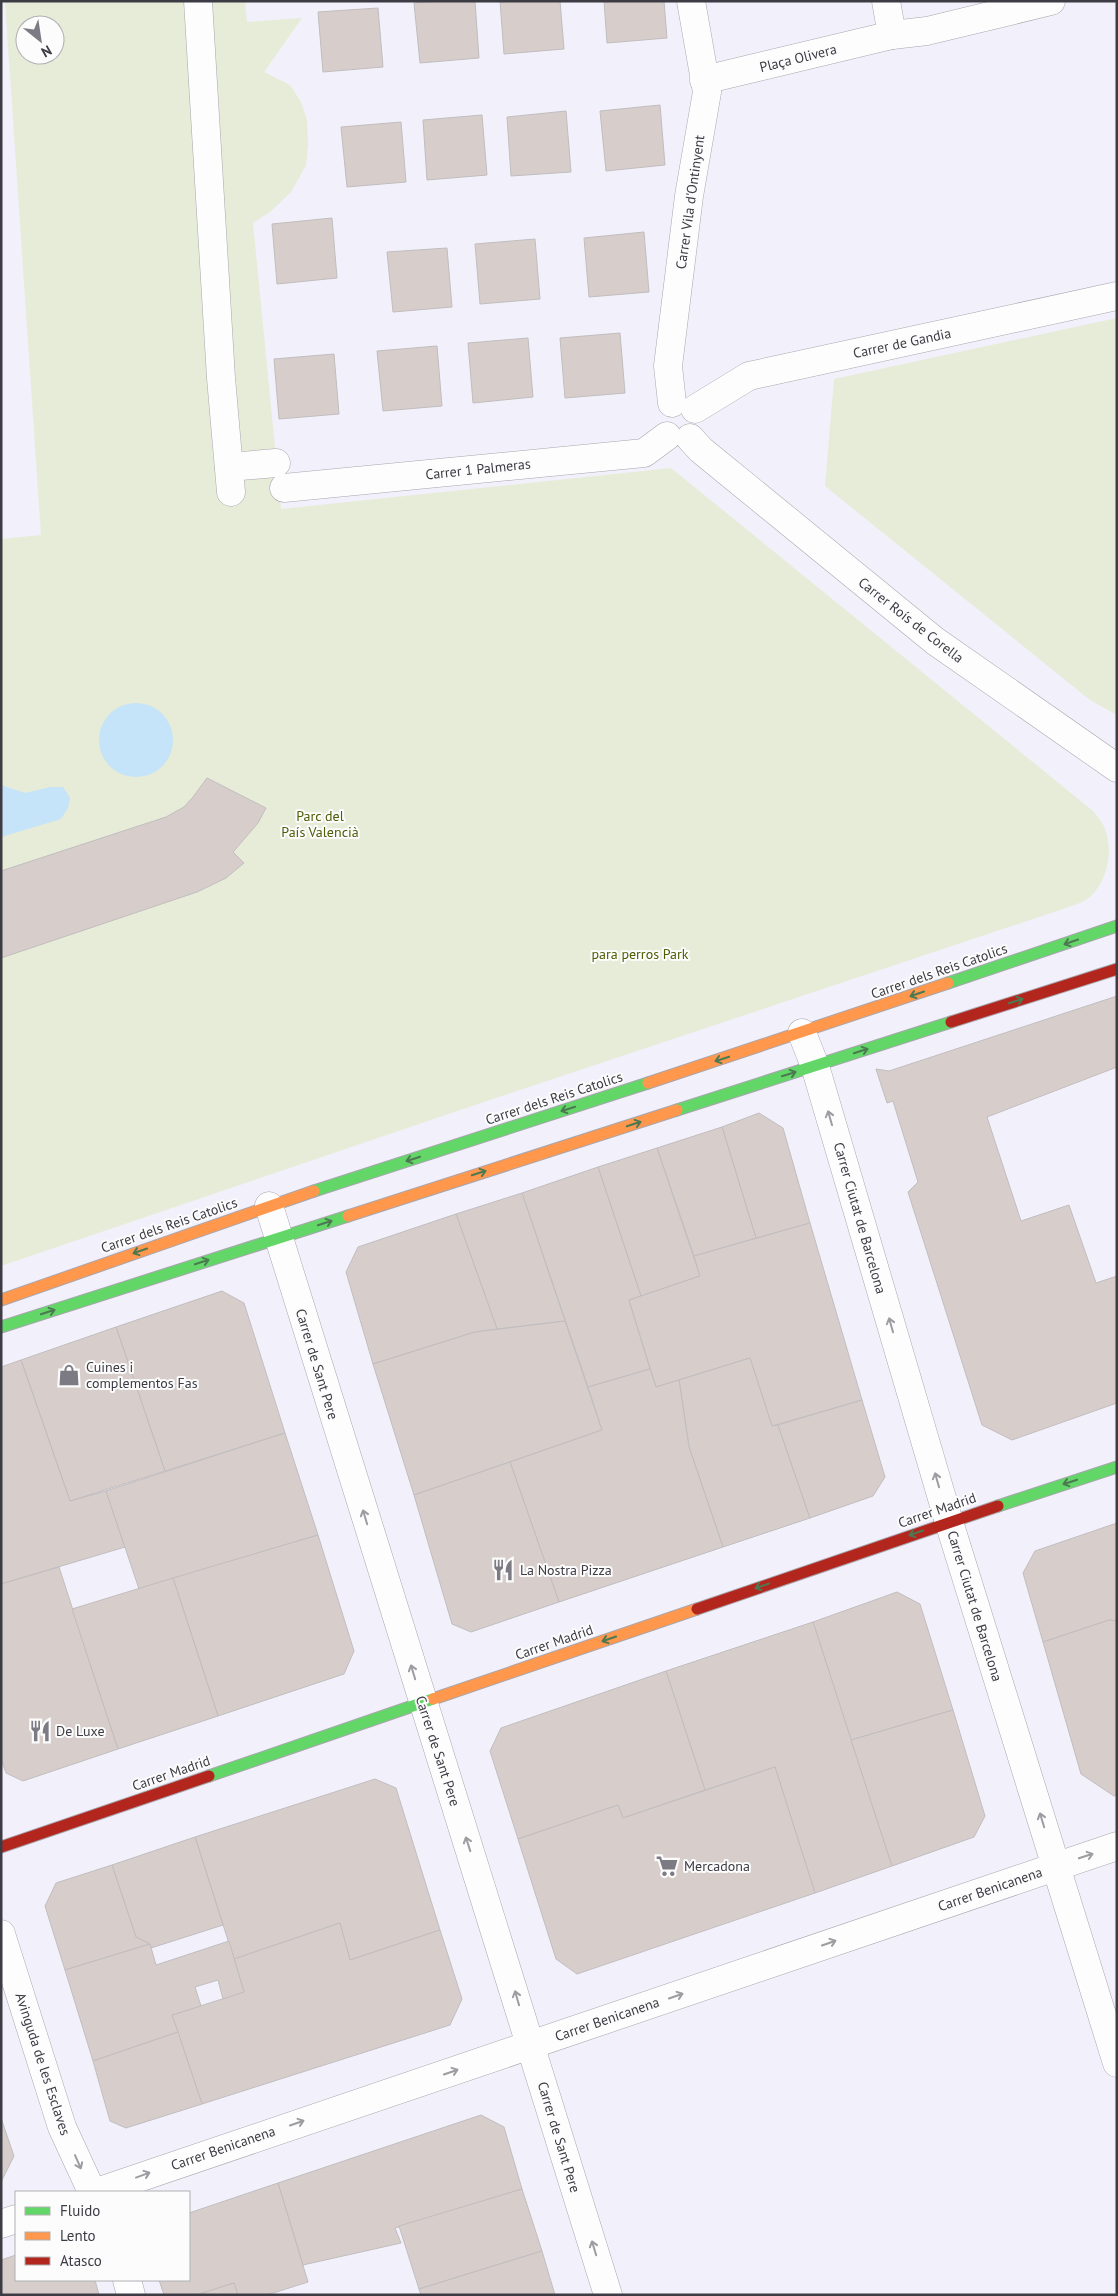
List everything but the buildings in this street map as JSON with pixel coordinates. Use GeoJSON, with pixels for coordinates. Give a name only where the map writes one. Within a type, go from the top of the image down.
{"type":"FeatureCollection","features":[{"type":"Feature","properties":{"kind":"street","name":"Carrer 1 Palmeras"},"geometry":{"type":"LineString","coordinates":[[198,1],[221,378],[230,479],[644,453],[678,437]]}},
{"type":"Feature","properties":{"kind":"street","name":"Carrer Vila d'Ontinyent"},"geometry":{"type":"LineString","coordinates":[[684,406],[668,366],[689,196],[707,92],[691,1]]}},
{"type":"Feature","properties":{"kind":"street"},"geometry":{"type":"LineString","coordinates":[[886,1],[892,35]]}},
{"type":"Feature","properties":{"kind":"street","name":"Plaça Olivera"},"geometry":{"type":"LineString","coordinates":[[704,80],[892,35],[927,31],[1051,1]]}},
{"type":"Feature","properties":{"kind":"street","name":"Carrer de Gandia"},"geometry":{"type":"LineString","coordinates":[[684,406],[749,376],[1117,296]]}},
{"type":"Feature","properties":{"kind":"street"},"geometry":{"type":"LineString","coordinates":[[684,406],[700,421],[698,428],[678,437],[662,430],[660,418],[666,407],[684,406]]}},
{"type":"Feature","properties":{"kind":"street","name":"Carrer Roís de Corella"},"geometry":{"type":"LineString","coordinates":[[678,437],[714,460],[935,641],[1117,768]]}},
{"type":"Feature","properties":{"kind":"street","name":"Carrer dels Reis Catolics"},"geometry":{"type":"LineString","coordinates":[[1,1300],[269,1206],[802,1033],[1117,926]]}},
{"type":"Feature","properties":{"kind":"street"},"geometry":{"type":"LineString","coordinates":[[1,1327],[1117,969]]}},
{"type":"Feature","properties":{"kind":"street","name":"Carrer Ciutat de Barcelona"},"geometry":{"type":"LineString","coordinates":[[802,1033],[815,1066],[949,1522],[1117,2063]]}},
{"type":"Feature","properties":{"kind":"street","name":"Carrer de Sant Pere"},"geometry":{"type":"LineString","coordinates":[[269,1206],[422,1703],[510,1976],[608,2295]]}},
{"type":"Feature","properties":{"kind":"street","name":"Carrer Madrid"},"geometry":{"type":"LineString","coordinates":[[1,1847],[949,1522],[1117,1467]]}},
{"type":"Feature","properties":{"kind":"street","name":"Carrer Benicanena"},"geometry":{"type":"LineString","coordinates":[[100,2191],[1117,1846]]}},
{"type":"Feature","properties":{"kind":"street","name":"Avinguda de les Esclaves"},"geometry":{"type":"LineString","coordinates":[[1,1934],[62,2127],[92,2191]]}},
{"type":"Feature","properties":{"kind":"street"},"geometry":{"type":"LineString","coordinates":[[1,2224],[15,2219]]}},
{"type":"Feature","properties":{"kind":"street"},"geometry":{"type":"LineString","coordinates":[[127,2281],[131,2295]]}},
{"type":"Feature","properties":{"kind":"green space","name":"Parc del País Valencià"},"geometry":{"type":"Polygon","coordinates":[[[5,1],[245,1],[247,22],[302,18],[264,72],[290,85],[301,102],[307,120],[308,144],[306,165],[291,192],[270,212],[253,223],[281,509],[671,468],[1093,811],[1102,823],[1107,835],[1109,844],[1108,863],[1097,889],[1083,902],[1,1266],[1,539],[41,535],[5,1]]]}},
{"type":"Feature","properties":{"kind":"green space"},"geometry":{"type":"Polygon","coordinates":[[[1117,318],[1117,715],[1090,700],[825,486],[834,379],[1117,318]]]}},
{"type":"Feature","properties":{"kind":"water"},"geometry":{"type":"Polygon","coordinates":[[[136,703],[157,709],[167,719],[173,740],[167,761],[157,771],[136,777],[115,771],[105,761],[99,740],[105,719],[115,709],[136,703]]]}},
{"type":"Feature","properties":{"kind":"water"},"geometry":{"type":"Polygon","coordinates":[[[1,785],[25,793],[51,787],[63,787],[70,798],[68,808],[61,819],[1,837],[1,785]]]}},
{"type":"Feature","properties":{"kind":"traffic: fast"},"geometry":{"type":"LineString","coordinates":[[948,983],[1117,926]]}},
{"type":"Feature","properties":{"kind":"traffic: fast"},"geometry":{"type":"LineString","coordinates":[[677,1110],[951,1022]]}},
{"type":"Feature","properties":{"kind":"traffic: fast"},"geometry":{"type":"LineString","coordinates":[[314,1191],[648,1083]]}},
{"type":"Feature","properties":{"kind":"traffic: fast"},"geometry":{"type":"LineString","coordinates":[[1,1327],[348,1216]]}},
{"type":"Feature","properties":{"kind":"traffic: fast"},"geometry":{"type":"LineString","coordinates":[[998,1506],[1117,1467]]}},
{"type":"Feature","properties":{"kind":"traffic: fast"},"geometry":{"type":"LineString","coordinates":[[209,1776],[433,1699]]}},
{"type":"Feature","properties":{"kind":"traffic: slow"},"geometry":{"type":"LineString","coordinates":[[648,1083],[948,983]]}},
{"type":"Feature","properties":{"kind":"traffic: slow"},"geometry":{"type":"LineString","coordinates":[[348,1216],[677,1110]]}},
{"type":"Feature","properties":{"kind":"traffic: slow"},"geometry":{"type":"LineString","coordinates":[[1,1300],[314,1191]]}},
{"type":"Feature","properties":{"kind":"traffic: slow"},"geometry":{"type":"LineString","coordinates":[[433,1699],[697,1609]]}},
{"type":"Feature","properties":{"kind":"traffic: jam"},"geometry":{"type":"LineString","coordinates":[[951,1022],[1117,969]]}},
{"type":"Feature","properties":{"kind":"traffic: jam"},"geometry":{"type":"LineString","coordinates":[[697,1609],[998,1506]]}},
{"type":"Feature","properties":{"kind":"traffic: jam"},"geometry":{"type":"LineString","coordinates":[[1,1847],[209,1776]]}},
{"type":"Feature","properties":{"kind":"place","name":"Cuines i complementos Fas"},"geometry":{"type":"Point","coordinates":[69,1375]}},
{"type":"Feature","properties":{"kind":"place","name":"La Nostra Pizza"},"geometry":{"type":"Point","coordinates":[503,1570]}},
{"type":"Feature","properties":{"kind":"place","name":"De Luxe"},"geometry":{"type":"Point","coordinates":[40,1731]}},
{"type":"Feature","properties":{"kind":"place","name":"Mercadona"},"geometry":{"type":"Point","coordinates":[667,1866]}},
{"type":"Feature","properties":{"kind":"park label","name":"para perros Park"},"geometry":{"type":"Point","coordinates":[640,954]}}]}
